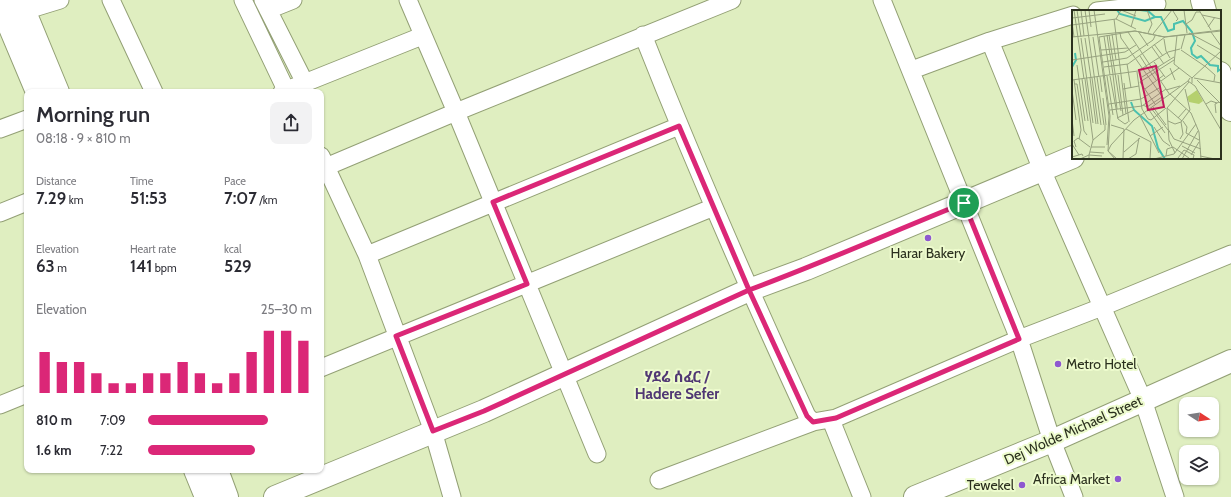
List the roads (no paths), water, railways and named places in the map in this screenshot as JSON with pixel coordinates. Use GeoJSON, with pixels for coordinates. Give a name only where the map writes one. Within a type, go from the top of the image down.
{"type":"FeatureCollection","features":[{"type":"Feature","properties":{"kind":"street"},"geometry":{"type":"LineString","coordinates":[[10,12],[60,0]]}},
{"type":"Feature","properties":{"kind":"street"},"geometry":{"type":"LineString","coordinates":[[111,0],[153,89]]}},
{"type":"Feature","properties":{"kind":"street"},"geometry":{"type":"LineString","coordinates":[[255,3],[293,0]]}},
{"type":"Feature","properties":{"kind":"street"},"geometry":{"type":"LineString","coordinates":[[408,0],[527,284],[562,374],[597,454]]}},
{"type":"Feature","properties":{"kind":"street"},"geometry":{"type":"LineString","coordinates":[[324,164],[456,112],[732,0]]}},
{"type":"Feature","properties":{"kind":"street"},"geometry":{"type":"LineString","coordinates":[[882,0],[912,70],[1019,339],[1052,441],[1074,497]]}},
{"type":"Feature","properties":{"kind":"street"},"geometry":{"type":"LineString","coordinates":[[1202,0],[1205,10]]}},
{"type":"Feature","properties":{"kind":"street"},"geometry":{"type":"LineString","coordinates":[[255,3],[304,83]]}},
{"type":"Feature","properties":{"kind":"street"},"geometry":{"type":"LineString","coordinates":[[255,3],[284,89]]}},
{"type":"Feature","properties":{"kind":"street"},"geometry":{"type":"LineString","coordinates":[[1106,10],[1157,4]]}},
{"type":"Feature","properties":{"kind":"street"},"geometry":{"type":"LineString","coordinates":[[10,12],[36,89]]}},
{"type":"Feature","properties":{"kind":"street"},"geometry":{"type":"LineString","coordinates":[[10,12],[56,89]]}},
{"type":"Feature","properties":{"kind":"street"},"geometry":{"type":"LineString","coordinates":[[912,70],[990,41],[1072,15]]}},
{"type":"Feature","properties":{"kind":"street"},"geometry":{"type":"LineString","coordinates":[[290,89],[422,36]]}},
{"type":"Feature","properties":{"kind":"street"},"geometry":{"type":"LineString","coordinates":[[643,36],[679,126],[749,290],[807,416],[813,422]]}},
{"type":"Feature","properties":{"kind":"street"},"geometry":{"type":"LineString","coordinates":[[990,41],[1042,170],[1143,400],[1175,497]]}},
{"type":"Feature","properties":{"kind":"street"},"geometry":{"type":"LineString","coordinates":[[1221,77],[1227,101]]}},
{"type":"Feature","properties":{"kind":"street"},"geometry":{"type":"LineString","coordinates":[[0,129],[24,120]]}},
{"type":"Feature","properties":{"kind":"street"},"geometry":{"type":"LineString","coordinates":[[367,255],[679,126]]}},
{"type":"Feature","properties":{"kind":"street"},"geometry":{"type":"LineString","coordinates":[[324,471],[484,411],[562,374],[749,290],[806,269],[1072,157]]}},
{"type":"Feature","properties":{"kind":"street"},"geometry":{"type":"LineString","coordinates":[[324,166],[367,255],[396,336],[433,431],[452,497]]}},
{"type":"Feature","properties":{"kind":"street"},"geometry":{"type":"LineString","coordinates":[[0,213],[24,203]]}},
{"type":"Feature","properties":{"kind":"street"},"geometry":{"type":"LineString","coordinates":[[324,367],[714,207]]}},
{"type":"Feature","properties":{"kind":"street"},"geometry":{"type":"LineString","coordinates":[[659,480],[813,422],[830,420],[1019,339],[1231,254]]}},
{"type":"Feature","properties":{"kind":"street","name":"Dej Wolde Michael Street"},"geometry":{"type":"LineString","coordinates":[[915,497],[1052,441],[1231,362]]}},
{"type":"Feature","properties":{"kind":"street"},"geometry":{"type":"LineString","coordinates":[[0,405],[24,395]]}},
{"type":"Feature","properties":{"kind":"street"},"geometry":{"type":"LineString","coordinates":[[830,420],[862,497]]}},
{"type":"Feature","properties":{"kind":"street"},"geometry":{"type":"LineString","coordinates":[[196,473],[206,497]]}},
{"type":"Feature","properties":{"kind":"street"},"geometry":{"type":"LineString","coordinates":[[218,473],[227,497]]}},
{"type":"Feature","properties":{"kind":"street"},"geometry":{"type":"LineString","coordinates":[[275,497],[310,476]]}},
{"type":"Feature","properties":{"kind":"place","name":"Harar Bakery"},"geometry":{"type":"Point","coordinates":[928,238]}},
{"type":"Feature","properties":{"kind":"place","name":"Metro Hotel"},"geometry":{"type":"Point","coordinates":[1058,364]}},
{"type":"Feature","properties":{"kind":"place","name":"Africa Market"},"geometry":{"type":"Point","coordinates":[1118,479]}},
{"type":"Feature","properties":{"kind":"place","name":"Tewekel"},"geometry":{"type":"Point","coordinates":[1022,485]}},
{"type":"Feature","properties":{"kind":"district","name":"ሃደሬ ሰፈር / Hadere Sefer"},"geometry":{"type":"Point","coordinates":[677,386]}}]}
